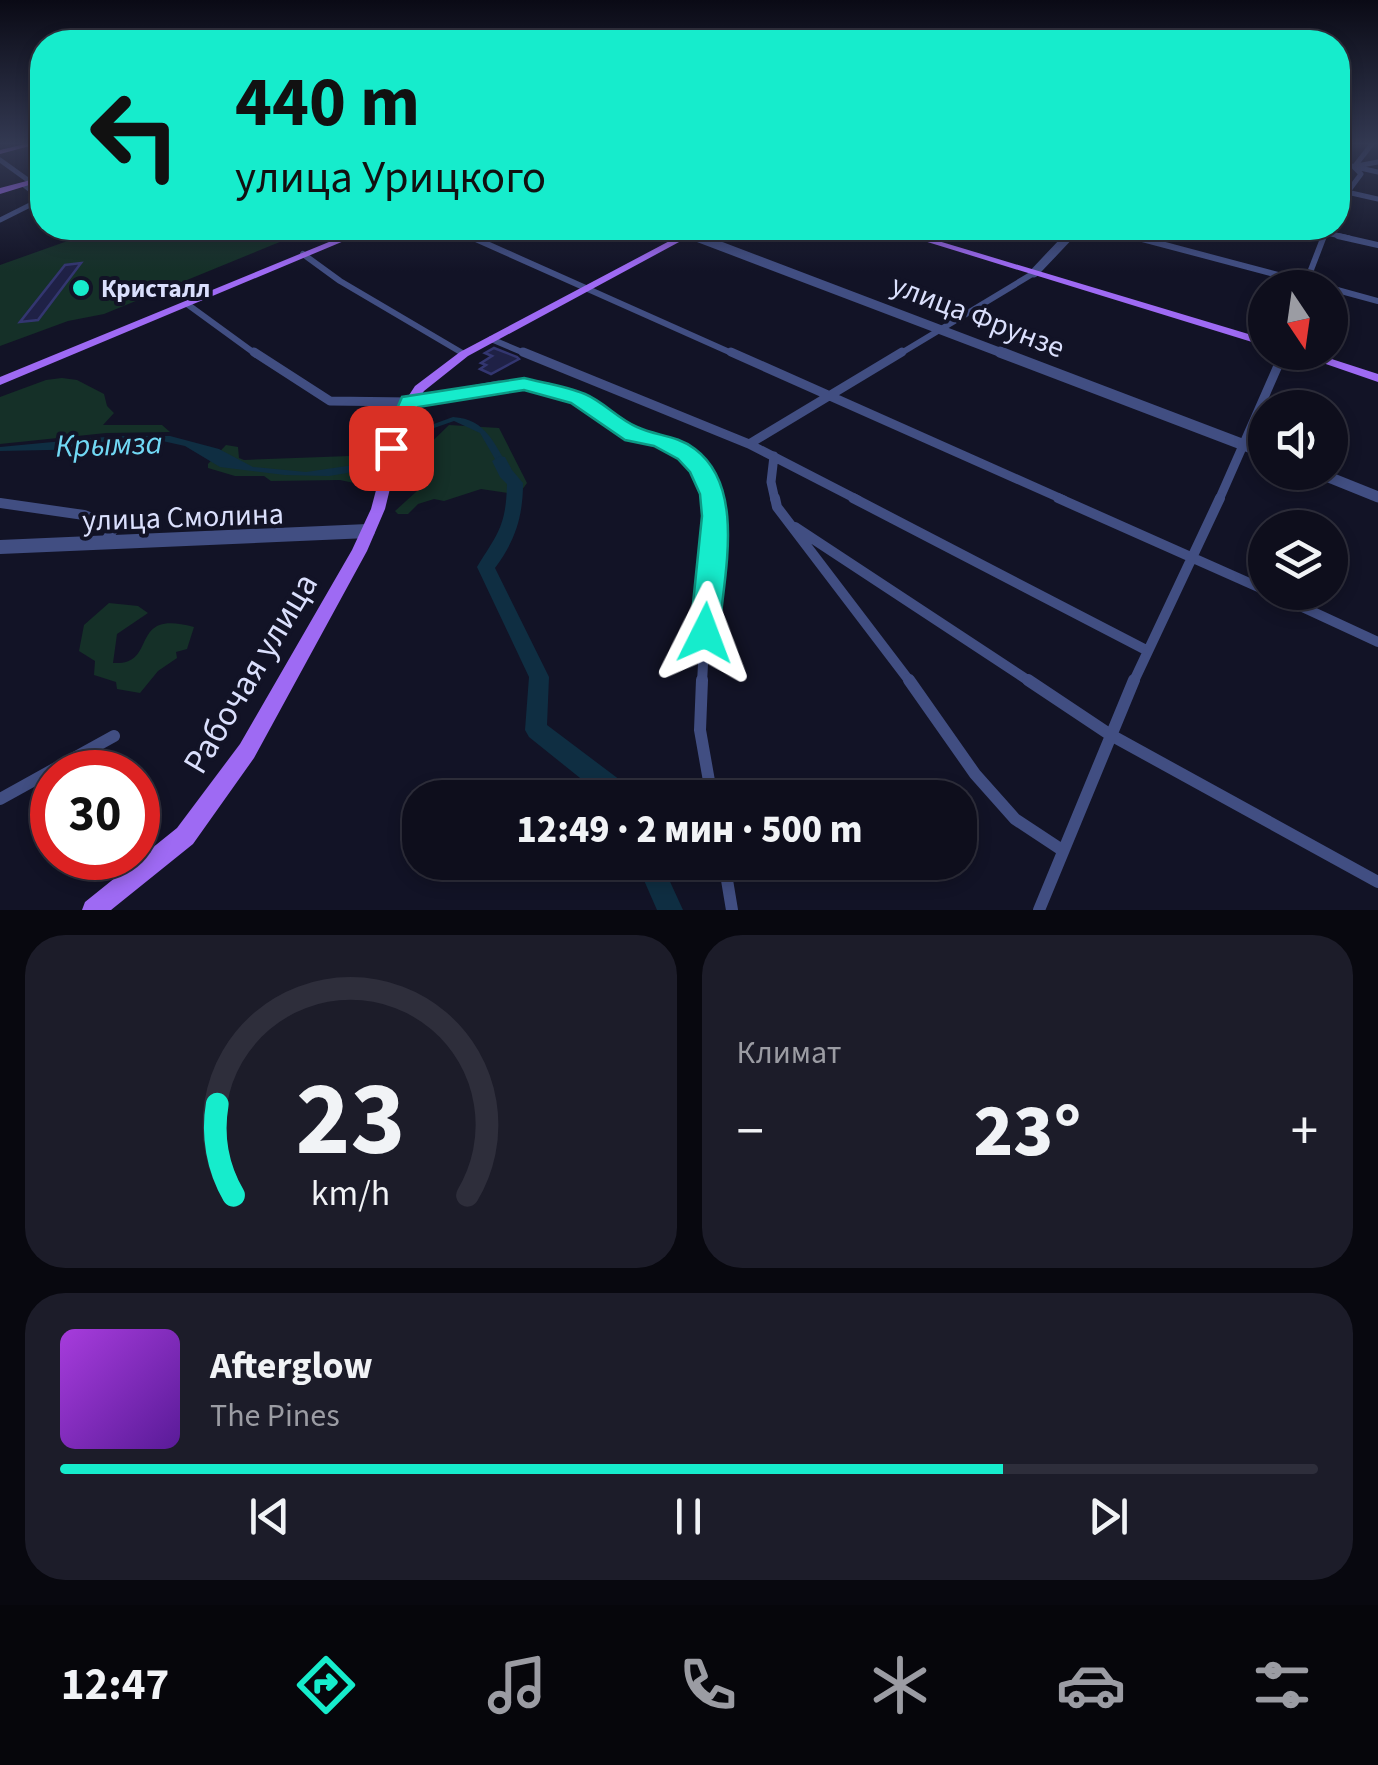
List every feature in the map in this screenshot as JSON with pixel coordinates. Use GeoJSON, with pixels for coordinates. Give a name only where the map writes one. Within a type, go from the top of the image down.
{"type":"FeatureCollection","features":[{"type":"Feature","properties":{"kind":"main road"},"geometry":{"type":"LineString","coordinates":[[0,381],[339,240]]}},
{"type":"Feature","properties":{"kind":"main road"},"geometry":{"type":"LineString","coordinates":[[410,402],[434,374],[464,354],[676,240]]}},
{"type":"Feature","properties":{"kind":"main road"},"geometry":{"type":"LineString","coordinates":[[925,240],[1248,338]]}},
{"type":"Feature","properties":{"kind":"main road"},"geometry":{"type":"LineString","coordinates":[[1348,368],[1378,378]]}},
{"type":"Feature","properties":{"kind":"main road","name":"Рабочая улица"},"geometry":{"type":"LineString","coordinates":[[93,910],[166,854],[218,795],[269,716],[368,532],[391,448],[410,402]]}},
{"type":"Feature","properties":{"kind":"street"},"geometry":{"type":"LineString","coordinates":[[1350,193],[1376,197]]}},
{"type":"Feature","properties":{"kind":"street"},"geometry":{"type":"LineString","coordinates":[[0,220],[30,204]]}},
{"type":"Feature","properties":{"kind":"street"},"geometry":{"type":"LineString","coordinates":[[1350,237],[1378,246]]}},
{"type":"Feature","properties":{"kind":"street"},"geometry":{"type":"LineString","coordinates":[[480,240],[1248,582]]}},
{"type":"Feature","properties":{"kind":"street","name":"улица Фрунзе"},"geometry":{"type":"LineString","coordinates":[[720,240],[1248,446]]}},
{"type":"Feature","properties":{"kind":"street"},"geometry":{"type":"LineString","coordinates":[[749,444],[1034,273],[1065,240]]}},
{"type":"Feature","properties":{"kind":"street"},"geometry":{"type":"LineString","coordinates":[[1150,240],[1253,270]]}},
{"type":"Feature","properties":{"kind":"street"},"geometry":{"type":"LineString","coordinates":[[1311,270],[1322,240]]}},
{"type":"Feature","properties":{"kind":"street"},"geometry":{"type":"LineString","coordinates":[[303,254],[464,354]]}},
{"type":"Feature","properties":{"kind":"street"},"geometry":{"type":"LineString","coordinates":[[1348,294],[1378,302]]}},
{"type":"Feature","properties":{"kind":"street"},"geometry":{"type":"LineString","coordinates":[[187,304],[288,377],[330,402],[410,402],[500,386],[548,387],[578,398],[633,434],[660,440],[696,462],[712,494],[714,516],[700,730],[709,780]]}},
{"type":"Feature","properties":{"kind":"street"},"geometry":{"type":"LineString","coordinates":[[491,339],[749,444],[1148,650]]}},
{"type":"Feature","properties":{"kind":"street"},"geometry":{"type":"LineString","coordinates":[[1038,910],[1109,734],[1276,370]]}},
{"type":"Feature","properties":{"kind":"street"},"geometry":{"type":"LineString","coordinates":[[774,456],[771,482],[777,507],[795,526],[975,774],[1016,819],[1062,850]]}},
{"type":"Feature","properties":{"kind":"street"},"geometry":{"type":"LineString","coordinates":[[1348,484],[1378,496]]}},
{"type":"Feature","properties":{"kind":"street"},"geometry":{"type":"LineString","coordinates":[[0,503],[84,515],[114,528],[103,545]]}},
{"type":"Feature","properties":{"kind":"street"},"geometry":{"type":"LineString","coordinates":[[795,526],[1109,734],[1378,882]]}},
{"type":"Feature","properties":{"kind":"street","name":"улица Смолина"},"geometry":{"type":"LineString","coordinates":[[0,547],[368,532]]}},
{"type":"Feature","properties":{"kind":"street"},"geometry":{"type":"LineString","coordinates":[[1308,610],[1378,642]]}},
{"type":"Feature","properties":{"kind":"street"},"geometry":{"type":"LineString","coordinates":[[0,799],[114,736]]}},
{"type":"Feature","properties":{"kind":"street"},"geometry":{"type":"LineString","coordinates":[[727,880],[732,910]]}},
{"type":"Feature","properties":{"kind":"green space","name":"Кристалл"},"geometry":{"type":"Polygon","coordinates":[[[70,240],[285,240],[104,314],[68,321],[0,346],[0,265],[70,240]]]}},
{"type":"Feature","properties":{"kind":"green space"},"geometry":{"type":"Polygon","coordinates":[[[62,378],[77,380],[104,394],[114,413],[103,425],[162,425],[170,432],[106,433],[0,444],[0,397],[62,378]]]}},
{"type":"Feature","properties":{"kind":"green space"},"geometry":{"type":"Polygon","coordinates":[[[449,425],[499,428],[527,483],[522,490],[508,493],[481,489],[444,501],[434,499],[418,504],[408,514],[398,514],[395,511],[427,482],[426,472],[408,471],[410,463],[449,425]]]}},
{"type":"Feature","properties":{"kind":"green space"},"geometry":{"type":"Polygon","coordinates":[[[226,445],[238,447],[239,458],[244,460],[350,456],[369,449],[376,457],[376,471],[368,482],[359,484],[340,480],[271,481],[264,476],[235,476],[208,468],[226,445]]]}},
{"type":"Feature","properties":{"kind":"green space"},"geometry":{"type":"Polygon","coordinates":[[[109,603],[138,606],[148,613],[117,634],[113,663],[127,662],[136,656],[159,625],[194,627],[187,649],[176,652],[177,658],[158,671],[140,693],[117,689],[116,682],[94,675],[95,661],[79,651],[84,625],[109,603]]]}},
{"type":"Feature","properties":{"kind":"water","name":"Крымза"},"geometry":{"type":"Polygon","coordinates":[[[453,417],[483,429],[513,474],[506,478],[480,433],[454,421],[434,428],[397,465],[329,476],[220,467],[185,446],[158,440],[96,449],[0,451],[0,447],[116,436],[170,436],[219,449],[253,467],[306,472],[361,464],[407,447],[431,425],[453,417]]]}},
{"type":"Feature","properties":{"kind":"building","name":"Кристалл"},"geometry":{"type":"Polygon","coordinates":[[[81,263],[38,320],[20,322],[65,265],[81,263]]]}},
{"type":"Feature","properties":{"kind":"building"},"geometry":{"type":"Polygon","coordinates":[[[494,348],[519,359],[491,374],[480,369],[486,365],[481,363],[492,356],[485,353],[494,348]]]}},
{"type":"Feature","properties":{"kind":"waterway","name":"Крымза"},"geometry":{"type":"LineString","coordinates":[[500,461],[515,483],[514,508],[506,537],[486,567],[539,677],[536,730],[602,780]]}},
{"type":"Feature","properties":{"kind":"waterway","name":"Крымза"},"geometry":{"type":"LineString","coordinates":[[656,880],[670,910]]}},
{"type":"Feature","properties":{"kind":"place","name":"Кристалл"},"geometry":{"type":"Point","coordinates":[81,288]}},
{"type":"Feature","properties":{"kind":"route"},"geometry":{"type":"LineString","coordinates":[[391,448],[410,402],[524,384],[548,387],[578,398],[633,434],[660,440],[686,454],[700,468],[712,494],[714,516],[705,633]]}}]}
